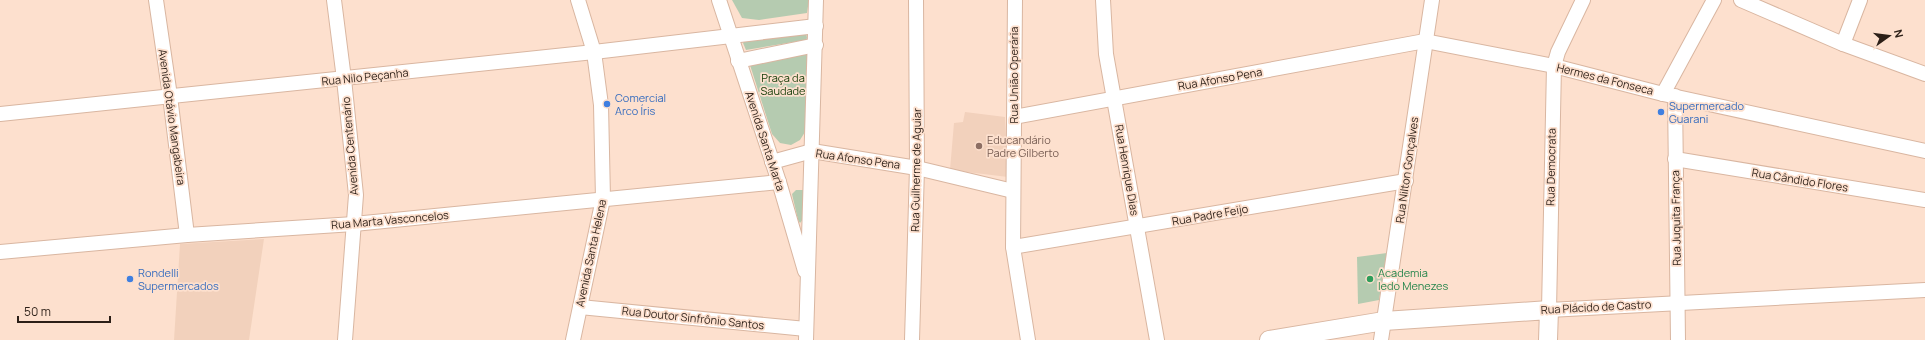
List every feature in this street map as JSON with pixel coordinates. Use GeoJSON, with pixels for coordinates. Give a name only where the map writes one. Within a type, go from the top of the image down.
{"type":"FeatureCollection","features":[{"type":"Feature","properties":{"kind":"main road","name":"Rua Plácido de Castro"},"geometry":{"type":"LineString","coordinates":[[1269,340],[1384,321],[1548,310]]}},
{"type":"Feature","properties":{"kind":"main road","name":"Rua Democrata"},"geometry":{"type":"LineString","coordinates":[[1548,310],[1548,340]]}},
{"type":"Feature","properties":{"kind":"street","name":"Avenida Otávio Mangabeira"},"geometry":{"type":"LineString","coordinates":[[156,0],[170,96],[187,235]]}},
{"type":"Feature","properties":{"kind":"street","name":"Avenida Centenário"},"geometry":{"type":"LineString","coordinates":[[334,0],[356,195],[345,340]]}},
{"type":"Feature","properties":{"kind":"street","name":"Avenida Santa Helena"},"geometry":{"type":"LineString","coordinates":[[573,340],[603,199],[601,105],[594,52],[578,0]]}},
{"type":"Feature","properties":{"kind":"street","name":"Avenida Santa Marta"},"geometry":{"type":"LineString","coordinates":[[719,0],[779,182],[809,283]]}},
{"type":"Feature","properties":{"kind":"street"},"geometry":{"type":"LineString","coordinates":[[806,335],[809,283],[816,0]]}},
{"type":"Feature","properties":{"kind":"street","name":"Rua Guilherme de Aguiar"},"geometry":{"type":"LineString","coordinates":[[912,340],[917,168],[916,0]]}},
{"type":"Feature","properties":{"kind":"street","name":"Rua União Operária"},"geometry":{"type":"LineString","coordinates":[[1015,0],[1013,247],[1028,340]]}},
{"type":"Feature","properties":{"kind":"street","name":"Rua Henrique Dias"},"geometry":{"type":"LineString","coordinates":[[1103,0],[1106,54],[1157,340]]}},
{"type":"Feature","properties":{"kind":"street","name":"Rua Nilton Gonçalves"},"geometry":{"type":"LineString","coordinates":[[1381,340],[1432,0]]}},
{"type":"Feature","properties":{"kind":"street","name":"Rua Democrata"},"geometry":{"type":"LineString","coordinates":[[1548,310],[1554,66],[1558,52],[1583,0]]}},
{"type":"Feature","properties":{"kind":"street","name":"Rua Juquita França"},"geometry":{"type":"LineString","coordinates":[[1678,340],[1675,159],[1669,95],[1714,0]]}},
{"type":"Feature","properties":{"kind":"street"},"geometry":{"type":"LineString","coordinates":[[1741,0],[1843,44],[1925,74]]}},
{"type":"Feature","properties":{"kind":"street"},"geometry":{"type":"LineString","coordinates":[[1843,44],[1860,0]]}},
{"type":"Feature","properties":{"kind":"street","name":"Rua Nilo Peçanha"},"geometry":{"type":"LineString","coordinates":[[0,114],[344,79],[816,26]]}},
{"type":"Feature","properties":{"kind":"street","name":"Rua Afonso Pena"},"geometry":{"type":"LineString","coordinates":[[1014,118],[1114,98],[1425,41]]}},
{"type":"Feature","properties":{"kind":"street","name":"Hermes da Fonseca"},"geometry":{"type":"LineString","coordinates":[[1425,41],[1554,66],[1669,95],[1925,151]]}},
{"type":"Feature","properties":{"kind":"street"},"geometry":{"type":"LineString","coordinates":[[738,61],[816,45]]}},
{"type":"Feature","properties":{"kind":"street","name":"Rua Afonso Pena"},"geometry":{"type":"LineString","coordinates":[[772,162],[812,151],[917,168],[1013,191]]}},
{"type":"Feature","properties":{"kind":"street","name":"Rua Cândido Flores"},"geometry":{"type":"LineString","coordinates":[[1675,159],[1925,200]]}},
{"type":"Feature","properties":{"kind":"street","name":"Rua Padre Feijo"},"geometry":{"type":"LineString","coordinates":[[1013,247],[1406,181]]}},
{"type":"Feature","properties":{"kind":"street","name":"Rua Marta Vasconcelos"},"geometry":{"type":"LineString","coordinates":[[0,252],[187,235],[354,224],[779,182]]}},
{"type":"Feature","properties":{"kind":"street","name":"Rua Plácido de Castro"},"geometry":{"type":"LineString","coordinates":[[1548,310],[1925,290]]}},
{"type":"Feature","properties":{"kind":"street","name":"Rua Doutor Sinfrônio Santos"},"geometry":{"type":"LineString","coordinates":[[580,307],[806,335]]}},
{"type":"Feature","properties":{"kind":"shaded area","name":"Educandário Padre Gilberto"},"geometry":{"type":"Polygon","coordinates":[[[965,112],[1005,117],[1008,177],[950,170],[954,123],[963,122],[965,112]]]}},
{"type":"Feature","properties":{"kind":"shaded area"},"geometry":{"type":"Polygon","coordinates":[[[264,239],[249,340],[174,340],[180,244],[264,239]]]}},
{"type":"Feature","properties":{"kind":"green space"},"geometry":{"type":"Polygon","coordinates":[[[732,0],[809,0],[807,13],[759,20],[742,18],[732,0]]]}},
{"type":"Feature","properties":{"kind":"green space","name":"Praça da Saudade"},"geometry":{"type":"Polygon","coordinates":[[[806,32],[806,40],[746,50],[743,43],[745,40],[806,32]]]}},
{"type":"Feature","properties":{"kind":"green space","name":"Praça da Saudade"},"geometry":{"type":"Polygon","coordinates":[[[810,53],[805,132],[800,140],[791,145],[780,143],[772,134],[750,65],[810,53]]]}},
{"type":"Feature","properties":{"kind":"green space"},"geometry":{"type":"Polygon","coordinates":[[[796,190],[803,190],[804,218],[800,223],[792,194],[796,190]]]}},
{"type":"Feature","properties":{"kind":"green space","name":"Academia Iedo Menezes"},"geometry":{"type":"Polygon","coordinates":[[[1387,253],[1379,300],[1358,304],[1357,257],[1387,253]]]}},
{"type":"Feature","properties":{"kind":"place","name":"Comercial Arco Íris"},"geometry":{"type":"Point","coordinates":[607,104]}},
{"type":"Feature","properties":{"kind":"place","name":"Supermercado Guarani"},"geometry":{"type":"Point","coordinates":[1661,112]}},
{"type":"Feature","properties":{"kind":"place","name":"Educandário Padre Gilberto"},"geometry":{"type":"Point","coordinates":[979,146]}},
{"type":"Feature","properties":{"kind":"place","name":"Rondelli Supermercados"},"geometry":{"type":"Point","coordinates":[130,279]}},
{"type":"Feature","properties":{"kind":"place","name":"Academia Iedo Menezes"},"geometry":{"type":"Point","coordinates":[1370,279]}}]}
